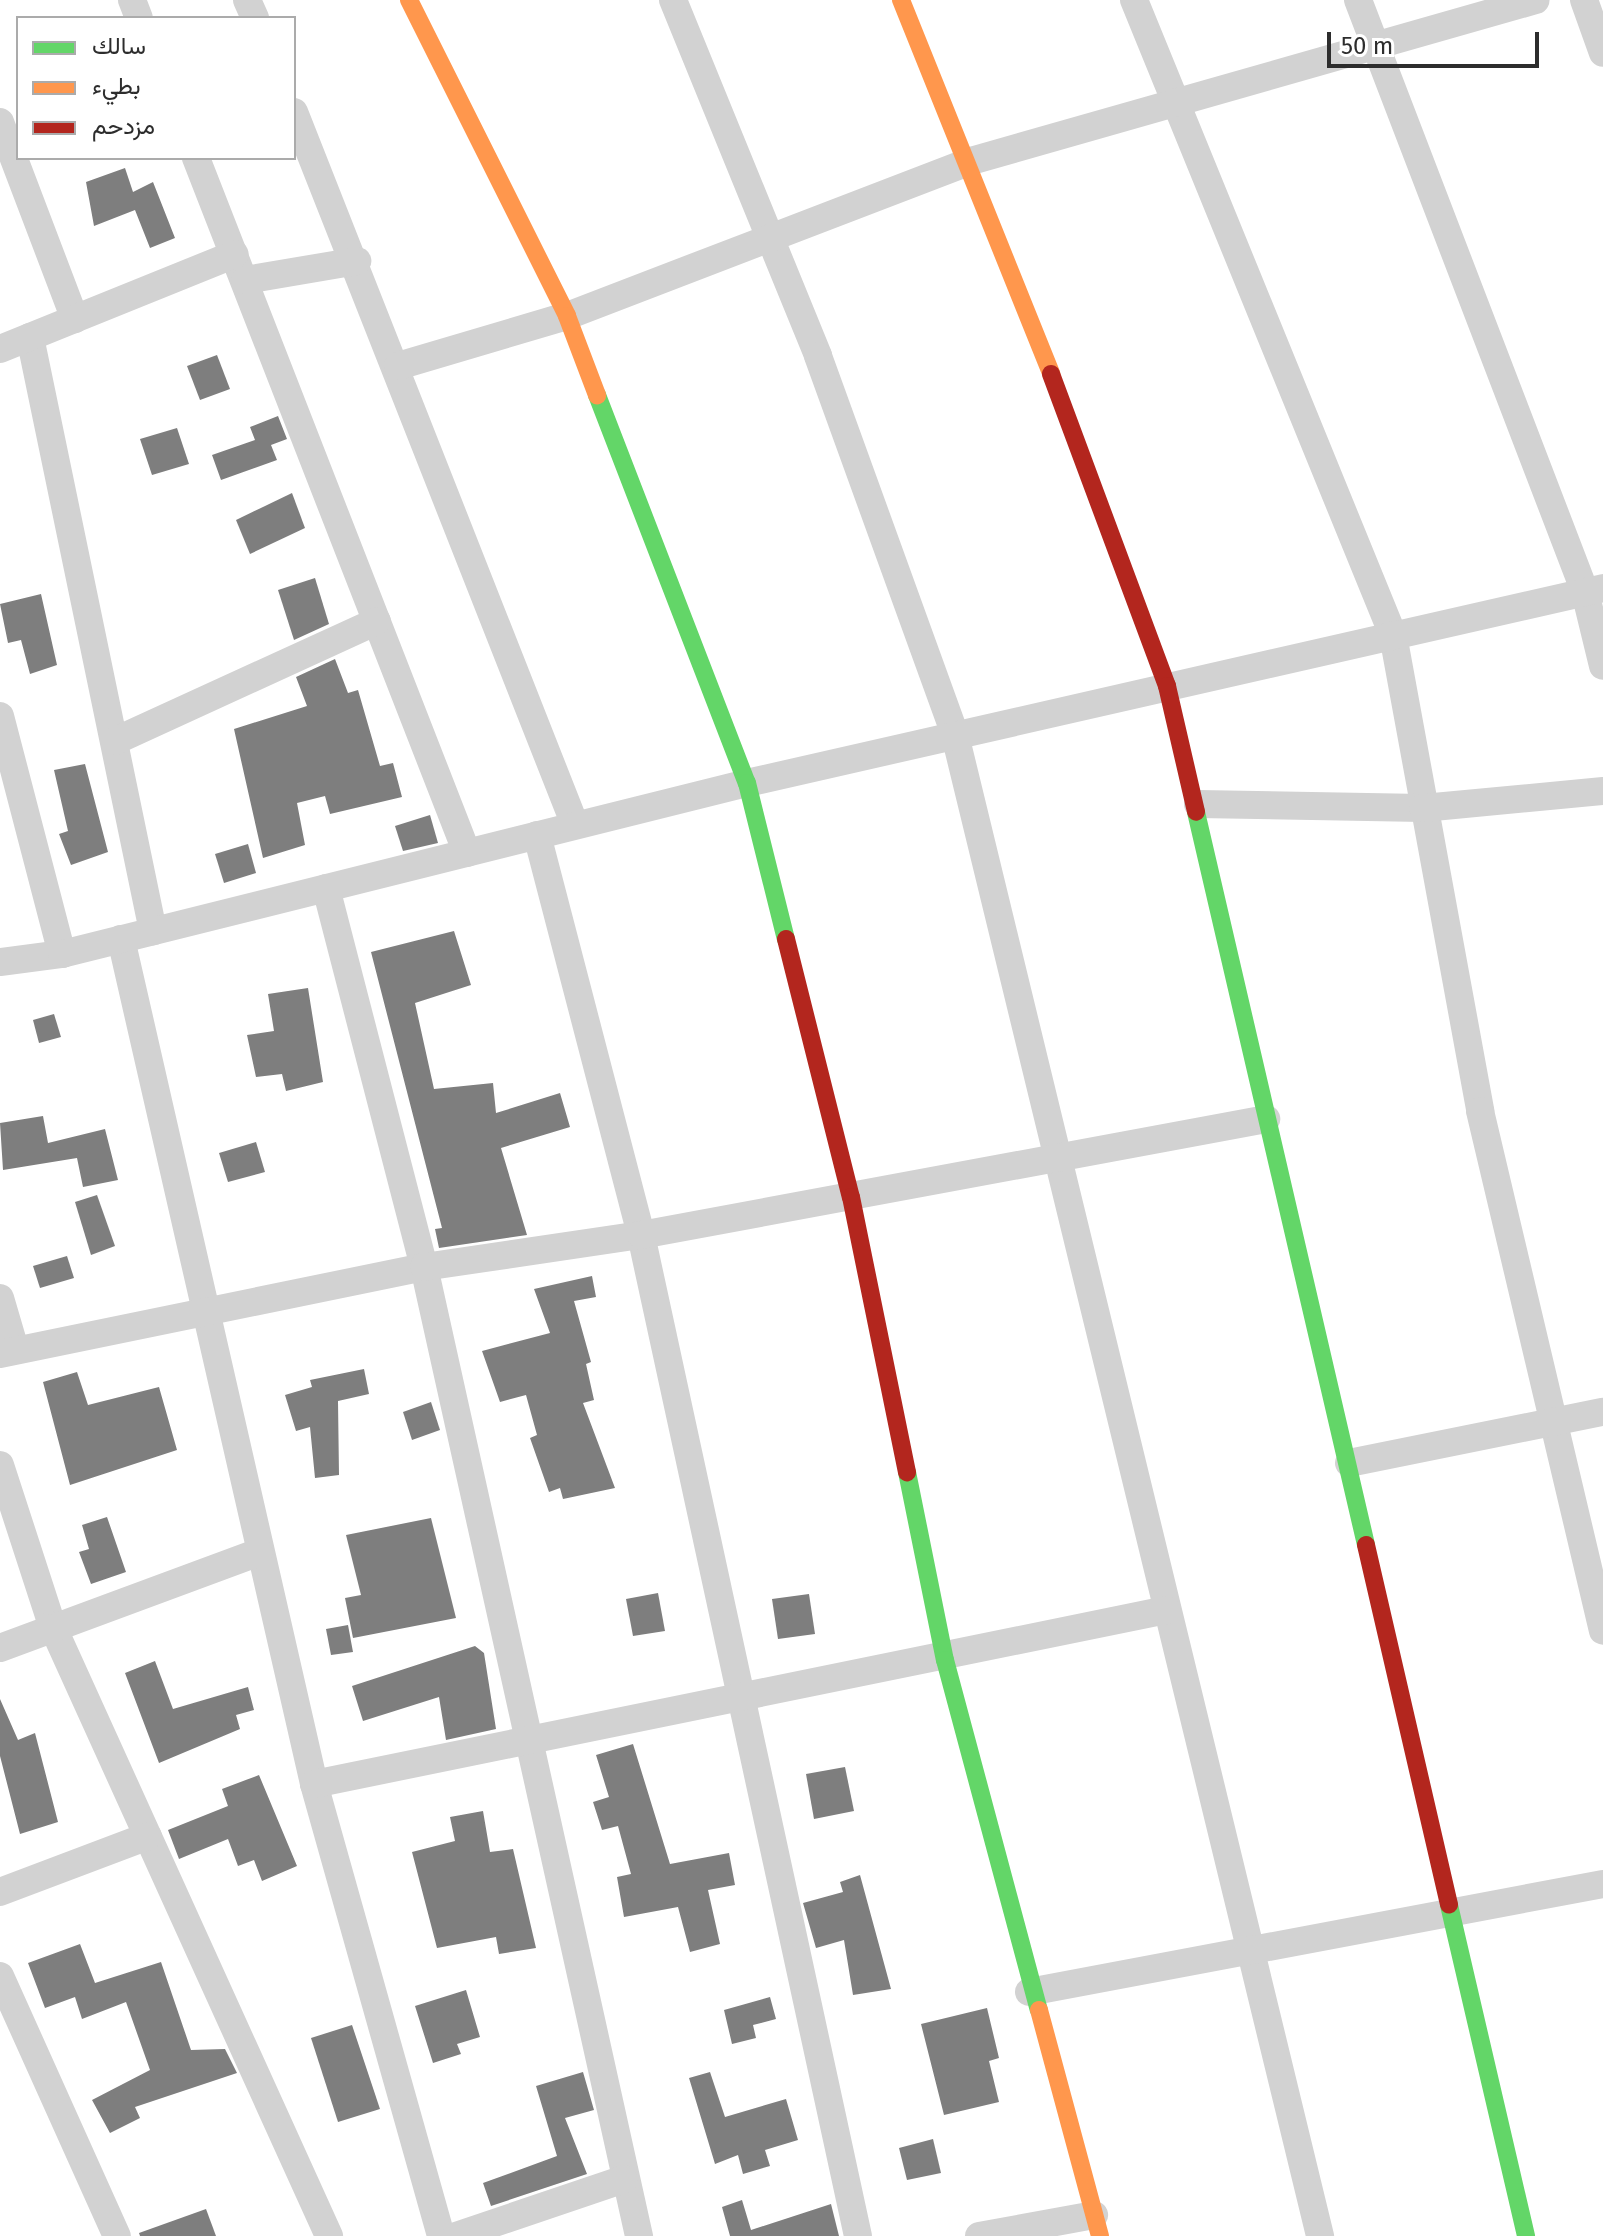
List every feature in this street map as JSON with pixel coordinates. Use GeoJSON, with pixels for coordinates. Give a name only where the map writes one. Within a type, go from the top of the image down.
{"type":"FeatureCollection","features":[{"type":"Feature","properties":{"kind":"street"},"geometry":{"type":"LineString","coordinates":[[409,0],[567,316],[747,783],[851,1197],[945,1660],[1029,1992],[1097,2226],[979,2236]]}},
{"type":"Feature","properties":{"kind":"street"},"geometry":{"type":"LineString","coordinates":[[673,0],[768,237],[955,735],[1247,1949],[1320,2236]]}},
{"type":"Feature","properties":{"kind":"street"},"geometry":{"type":"LineString","coordinates":[[901,0],[971,161],[1167,686],[1198,804],[1266,1119],[1349,1463],[1447,1913],[1526,2236]]}},
{"type":"Feature","properties":{"kind":"street"},"geometry":{"type":"LineString","coordinates":[[1134,0],[1393,635],[1480,1111],[1603,1631]]}},
{"type":"Feature","properties":{"kind":"street"},"geometry":{"type":"LineString","coordinates":[[1358,0],[1594,590],[1603,666]]}},
{"type":"Feature","properties":{"kind":"street"},"geometry":{"type":"LineString","coordinates":[[398,366],[567,316],[971,161],[1536,0]]}},
{"type":"Feature","properties":{"kind":"street"},"geometry":{"type":"LineString","coordinates":[[1584,0],[1603,53]]}},
{"type":"Feature","properties":{"kind":"street"},"geometry":{"type":"LineString","coordinates":[[296,117],[357,261],[575,825]]}},
{"type":"Feature","properties":{"kind":"street"},"geometry":{"type":"LineString","coordinates":[[0,122],[75,319]]}},
{"type":"Feature","properties":{"kind":"street"},"geometry":{"type":"LineString","coordinates":[[197,160],[467,853]]}},
{"type":"Feature","properties":{"kind":"street"},"geometry":{"type":"LineString","coordinates":[[0,349],[75,319],[240,267],[357,261]]}},
{"type":"Feature","properties":{"kind":"street"},"geometry":{"type":"LineString","coordinates":[[30,337],[153,931]]}},
{"type":"Feature","properties":{"kind":"street"},"geometry":{"type":"LineString","coordinates":[[0,962],[62,954],[747,783],[1594,590]]}},
{"type":"Feature","properties":{"kind":"street"},"geometry":{"type":"LineString","coordinates":[[115,741],[377,621]]}},
{"type":"Feature","properties":{"kind":"street"},"geometry":{"type":"LineString","coordinates":[[0,716],[62,954]]}},
{"type":"Feature","properties":{"kind":"street"},"geometry":{"type":"LineString","coordinates":[[1198,804],[1423,808],[1603,791]]}},
{"type":"Feature","properties":{"kind":"street"},"geometry":{"type":"LineString","coordinates":[[537,835],[641,1235],[858,2236]]}},
{"type":"Feature","properties":{"kind":"street"},"geometry":{"type":"LineString","coordinates":[[326,888],[424,1267],[527,1745],[639,2236]]}},
{"type":"Feature","properties":{"kind":"street"},"geometry":{"type":"LineString","coordinates":[[121,939],[314,1784],[441,2236]]}},
{"type":"Feature","properties":{"kind":"street"},"geometry":{"type":"LineString","coordinates":[[0,1298],[7,1352],[424,1267],[641,1235],[1266,1119]]}},
{"type":"Feature","properties":{"kind":"street"},"geometry":{"type":"LineString","coordinates":[[1349,1463],[1603,1412]]}},
{"type":"Feature","properties":{"kind":"street"},"geometry":{"type":"LineString","coordinates":[[0,1465],[52,1625],[329,2236]]}},
{"type":"Feature","properties":{"kind":"street"},"geometry":{"type":"LineString","coordinates":[[0,1648],[52,1625],[259,1552]]}},
{"type":"Feature","properties":{"kind":"street"},"geometry":{"type":"LineString","coordinates":[[314,1784],[741,1702],[1166,1610]]}},
{"type":"Feature","properties":{"kind":"street"},"geometry":{"type":"LineString","coordinates":[[0,1892],[148,1836]]}},
{"type":"Feature","properties":{"kind":"street"},"geometry":{"type":"LineString","coordinates":[[1029,1992],[1603,1884]]}},
{"type":"Feature","properties":{"kind":"street"},"geometry":{"type":"LineString","coordinates":[[0,1976],[117,2236]]}},
{"type":"Feature","properties":{"kind":"street"},"geometry":{"type":"LineString","coordinates":[[456,2236],[624,2179]]}},
{"type":"Feature","properties":{"kind":"building"},"geometry":{"type":"Polygon","coordinates":[[[125,168],[133,192],[153,182],[175,238],[150,248],[135,210],[94,226],[86,182],[125,168]]]}},
{"type":"Feature","properties":{"kind":"building"},"geometry":{"type":"Polygon","coordinates":[[[217,355],[230,389],[200,400],[187,366],[217,355]]]}},
{"type":"Feature","properties":{"kind":"building"},"geometry":{"type":"Polygon","coordinates":[[[278,416],[287,439],[271,445],[277,460],[221,480],[212,455],[255,440],[250,427],[278,416]]]}},
{"type":"Feature","properties":{"kind":"building"},"geometry":{"type":"Polygon","coordinates":[[[177,428],[189,464],[152,475],[140,439],[177,428]]]}},
{"type":"Feature","properties":{"kind":"building"},"geometry":{"type":"Polygon","coordinates":[[[292,493],[305,528],[250,554],[236,520],[292,493]]]}},
{"type":"Feature","properties":{"kind":"building"},"geometry":{"type":"Polygon","coordinates":[[[315,578],[329,624],[294,640],[278,590],[315,578]]]}},
{"type":"Feature","properties":{"kind":"building"},"geometry":{"type":"Polygon","coordinates":[[[41,594],[57,665],[30,674],[21,640],[8,643],[0,604],[41,594]]]}},
{"type":"Feature","properties":{"kind":"building"},"geometry":{"type":"Polygon","coordinates":[[[335,659],[348,693],[358,690],[380,766],[393,763],[402,797],[330,814],[325,796],[297,803],[305,845],[263,858],[234,729],[307,706],[296,677],[335,659]]]}},
{"type":"Feature","properties":{"kind":"building"},"geometry":{"type":"Polygon","coordinates":[[[85,764],[108,852],[71,865],[59,834],[68,831],[54,770],[85,764]]]}},
{"type":"Feature","properties":{"kind":"building"},"geometry":{"type":"Polygon","coordinates":[[[430,815],[438,843],[403,851],[395,826],[430,815]]]}},
{"type":"Feature","properties":{"kind":"building"},"geometry":{"type":"Polygon","coordinates":[[[248,844],[256,873],[224,883],[215,854],[248,844]]]}},
{"type":"Feature","properties":{"kind":"building"},"geometry":{"type":"Polygon","coordinates":[[[454,931],[471,985],[415,1003],[434,1089],[493,1083],[496,1113],[560,1093],[570,1127],[501,1148],[527,1235],[439,1248],[435,1229],[442,1228],[371,952],[454,931]]]}},
{"type":"Feature","properties":{"kind":"building"},"geometry":{"type":"Polygon","coordinates":[[[308,988],[323,1082],[286,1091],[282,1074],[256,1077],[247,1035],[274,1031],[268,994],[308,988]]]}},
{"type":"Feature","properties":{"kind":"building"},"geometry":{"type":"Polygon","coordinates":[[[54,1014],[61,1037],[39,1043],[33,1020],[54,1014]]]}},
{"type":"Feature","properties":{"kind":"building"},"geometry":{"type":"Polygon","coordinates":[[[43,1116],[48,1143],[105,1129],[118,1180],[83,1187],[77,1158],[3,1170],[0,1123],[43,1116]]]}},
{"type":"Feature","properties":{"kind":"building"},"geometry":{"type":"Polygon","coordinates":[[[256,1142],[265,1172],[228,1182],[219,1153],[256,1142]]]}},
{"type":"Feature","properties":{"kind":"building"},"geometry":{"type":"Polygon","coordinates":[[[97,1195],[115,1246],[91,1255],[75,1202],[97,1195]]]}},
{"type":"Feature","properties":{"kind":"building"},"geometry":{"type":"Polygon","coordinates":[[[67,1256],[74,1278],[40,1288],[33,1266],[67,1256]]]}},
{"type":"Feature","properties":{"kind":"building"},"geometry":{"type":"Polygon","coordinates":[[[592,1276],[596,1297],[574,1301],[591,1362],[586,1364],[594,1400],[583,1403],[615,1488],[563,1499],[560,1488],[549,1492],[530,1438],[537,1435],[526,1395],[500,1402],[482,1351],[550,1333],[534,1289],[592,1276]]]}},
{"type":"Feature","properties":{"kind":"building"},"geometry":{"type":"Polygon","coordinates":[[[364,1369],[369,1394],[338,1401],[339,1475],[315,1478],[310,1427],[296,1431],[285,1395],[312,1387],[310,1380],[364,1369]]]}},
{"type":"Feature","properties":{"kind":"building"},"geometry":{"type":"Polygon","coordinates":[[[77,1372],[88,1405],[159,1387],[177,1450],[70,1485],[43,1382],[77,1372]]]}},
{"type":"Feature","properties":{"kind":"building"},"geometry":{"type":"Polygon","coordinates":[[[431,1402],[440,1430],[412,1440],[403,1412],[431,1402]]]}},
{"type":"Feature","properties":{"kind":"building"},"geometry":{"type":"Polygon","coordinates":[[[107,1517],[126,1572],[91,1584],[79,1552],[89,1549],[82,1525],[107,1517]]]}},
{"type":"Feature","properties":{"kind":"building"},"geometry":{"type":"Polygon","coordinates":[[[431,1518],[456,1618],[353,1638],[345,1598],[361,1595],[346,1535],[431,1518]]]}},
{"type":"Feature","properties":{"kind":"building"},"geometry":{"type":"Polygon","coordinates":[[[658,1593],[665,1631],[633,1636],[626,1599],[658,1593]]]}},
{"type":"Feature","properties":{"kind":"building"},"geometry":{"type":"Polygon","coordinates":[[[809,1594],[815,1634],[778,1639],[772,1599],[809,1594]]]}},
{"type":"Feature","properties":{"kind":"building"},"geometry":{"type":"Polygon","coordinates":[[[348,1625],[353,1652],[331,1655],[326,1629],[348,1625]]]}},
{"type":"Feature","properties":{"kind":"building"},"geometry":{"type":"Polygon","coordinates":[[[475,1646],[484,1653],[496,1729],[446,1740],[439,1697],[363,1721],[352,1686],[475,1646]]]}},
{"type":"Feature","properties":{"kind":"building"},"geometry":{"type":"Polygon","coordinates":[[[155,1661],[173,1709],[248,1687],[254,1710],[236,1715],[240,1729],[159,1763],[125,1673],[155,1661]]]}},
{"type":"Feature","properties":{"kind":"building"},"geometry":{"type":"Polygon","coordinates":[[[0,1699],[18,1740],[35,1733],[58,1822],[20,1834],[0,1756],[0,1699]]]}},
{"type":"Feature","properties":{"kind":"building"},"geometry":{"type":"Polygon","coordinates":[[[633,1744],[670,1864],[729,1853],[735,1885],[708,1890],[720,1944],[690,1952],[678,1907],[624,1917],[617,1877],[631,1874],[618,1826],[602,1830],[593,1802],[609,1797],[596,1755],[633,1744]]]}},
{"type":"Feature","properties":{"kind":"building"},"geometry":{"type":"Polygon","coordinates":[[[845,1767],[854,1811],[814,1819],[806,1774],[845,1767]]]}},
{"type":"Feature","properties":{"kind":"building"},"geometry":{"type":"Polygon","coordinates":[[[259,1775],[297,1866],[262,1881],[254,1860],[238,1866],[228,1839],[179,1859],[168,1830],[228,1806],[222,1789],[259,1775]]]}},
{"type":"Feature","properties":{"kind":"building"},"geometry":{"type":"Polygon","coordinates":[[[483,1811],[490,1852],[513,1849],[536,1948],[499,1954],[496,1937],[437,1948],[412,1852],[455,1841],[450,1817],[483,1811]]]}},
{"type":"Feature","properties":{"kind":"building"},"geometry":{"type":"Polygon","coordinates":[[[860,1875],[891,1989],[853,1995],[844,1940],[816,1948],[803,1903],[843,1892],[840,1882],[860,1875]]]}},
{"type":"Feature","properties":{"kind":"building"},"geometry":{"type":"Polygon","coordinates":[[[80,1944],[95,1983],[161,1962],[191,2050],[225,2049],[237,2073],[135,2107],[140,2118],[110,2133],[92,2100],[150,2070],[126,2002],[82,2019],[75,1997],[45,2008],[28,1963],[80,1944]]]}},
{"type":"Feature","properties":{"kind":"building"},"geometry":{"type":"Polygon","coordinates":[[[466,1990],[480,2037],[457,2044],[461,2054],[433,2063],[415,2006],[466,1990]]]}},
{"type":"Feature","properties":{"kind":"building"},"geometry":{"type":"Polygon","coordinates":[[[770,1997],[776,2019],[753,2025],[756,2038],[732,2044],[724,2010],[770,1997]]]}},
{"type":"Feature","properties":{"kind":"building"},"geometry":{"type":"Polygon","coordinates":[[[987,2008],[999,2058],[989,2061],[999,2102],[944,2115],[921,2024],[987,2008]]]}},
{"type":"Feature","properties":{"kind":"building"},"geometry":{"type":"Polygon","coordinates":[[[352,2025],[380,2109],[338,2122],[311,2038],[352,2025]]]}},
{"type":"Feature","properties":{"kind":"building"},"geometry":{"type":"Polygon","coordinates":[[[583,2072],[594,2110],[565,2118],[587,2174],[491,2206],[483,2183],[557,2156],[536,2086],[583,2072]]]}},
{"type":"Feature","properties":{"kind":"building"},"geometry":{"type":"Polygon","coordinates":[[[710,2072],[725,2117],[786,2099],[798,2140],[765,2150],[770,2166],[743,2174],[738,2155],[715,2164],[689,2078],[710,2072]]]}},
{"type":"Feature","properties":{"kind":"building"},"geometry":{"type":"Polygon","coordinates":[[[933,2139],[941,2173],[907,2180],[899,2148],[933,2139]]]}},
{"type":"Feature","properties":{"kind":"building"},"geometry":{"type":"Polygon","coordinates":[[[742,2200],[751,2230],[831,2204],[839,2236],[730,2236],[722,2207],[742,2200]]]}},
{"type":"Feature","properties":{"kind":"building"},"geometry":{"type":"Polygon","coordinates":[[[206,2209],[216,2236],[140,2236],[139,2233],[206,2209]]]}},
{"type":"Feature","properties":{"kind":"traffic: fast"},"geometry":{"type":"LineString","coordinates":[[597,395],[747,783],[786,939]]}},
{"type":"Feature","properties":{"kind":"traffic: fast"},"geometry":{"type":"LineString","coordinates":[[1196,812],[1366,1545]]}},
{"type":"Feature","properties":{"kind":"traffic: fast"},"geometry":{"type":"LineString","coordinates":[[907,1472],[945,1660],[1039,2010]]}},
{"type":"Feature","properties":{"kind":"traffic: fast"},"geometry":{"type":"LineString","coordinates":[[1449,1905],[1526,2236]]}},
{"type":"Feature","properties":{"kind":"traffic: slow"},"geometry":{"type":"LineString","coordinates":[[409,0],[567,316],[597,395]]}},
{"type":"Feature","properties":{"kind":"traffic: slow"},"geometry":{"type":"LineString","coordinates":[[901,0],[1051,374]]}},
{"type":"Feature","properties":{"kind":"traffic: slow"},"geometry":{"type":"LineString","coordinates":[[1039,2010],[1100,2236]]}},
{"type":"Feature","properties":{"kind":"traffic: jam"},"geometry":{"type":"LineString","coordinates":[[1051,374],[1167,686],[1196,812]]}},
{"type":"Feature","properties":{"kind":"traffic: jam"},"geometry":{"type":"LineString","coordinates":[[786,939],[851,1197],[907,1472]]}},
{"type":"Feature","properties":{"kind":"traffic: jam"},"geometry":{"type":"LineString","coordinates":[[1366,1545],[1449,1905]]}}]}
